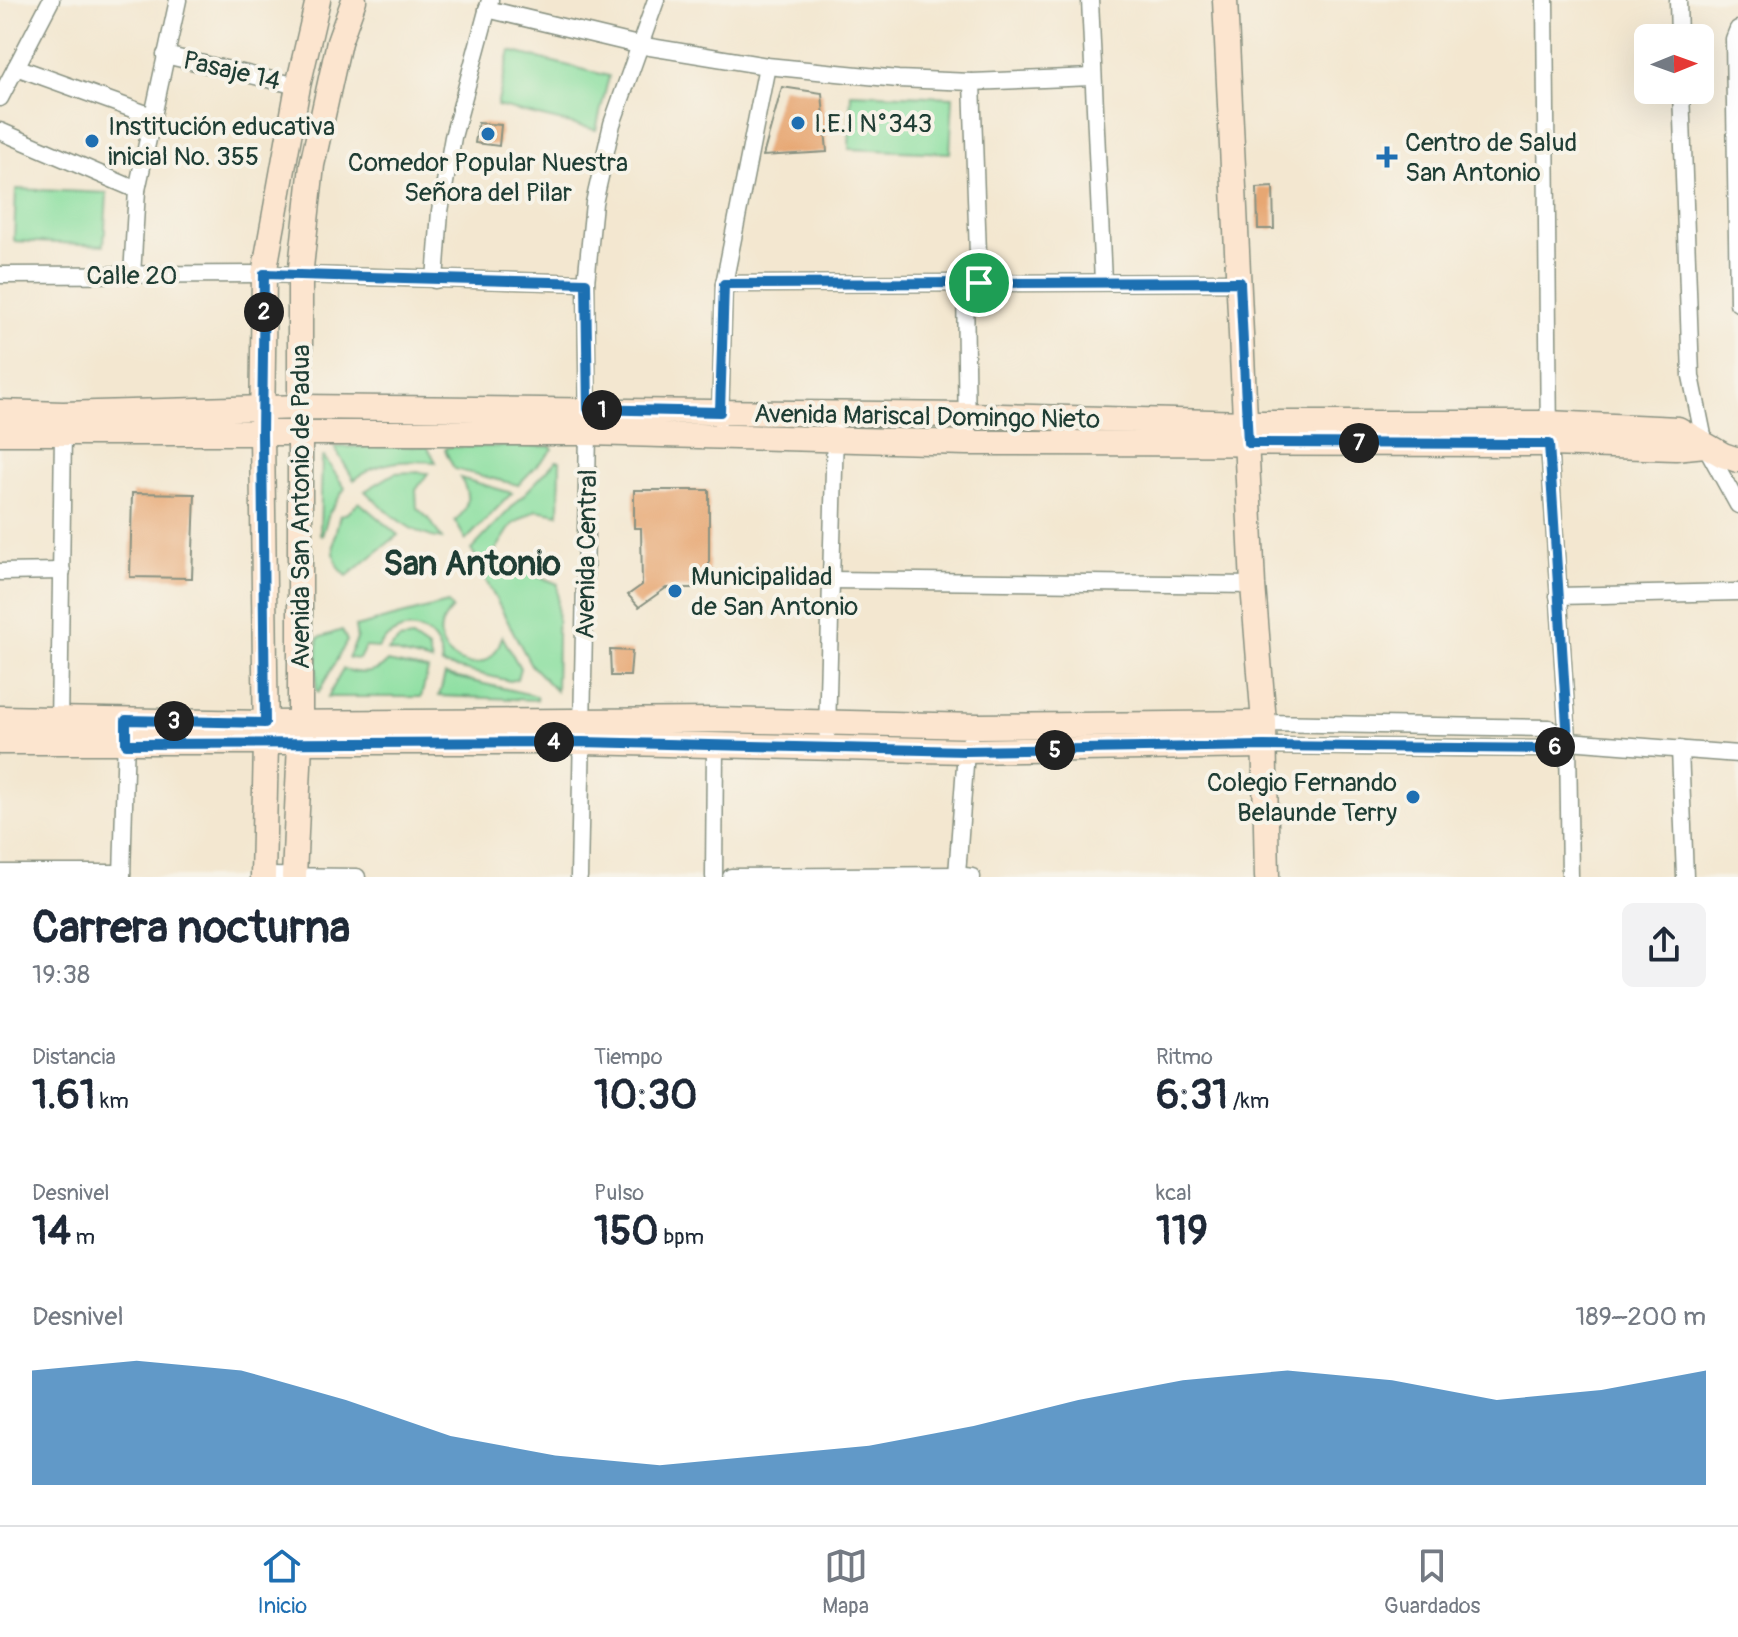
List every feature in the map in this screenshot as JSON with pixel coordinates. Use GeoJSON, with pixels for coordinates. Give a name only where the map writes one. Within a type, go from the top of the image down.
{"type":"FeatureCollection","features":[{"type":"Feature","properties":{"kind":"street"},"geometry":{"type":"LineString","coordinates":[[0,98],[51,0]]}},
{"type":"Feature","properties":{"kind":"street"},"geometry":{"type":"LineString","coordinates":[[132,276],[137,190],[178,0]]}},
{"type":"Feature","properties":{"kind":"street","name":"Avenida San Antonio de Padua"},"geometry":{"type":"LineString","coordinates":[[263,877],[264,274],[298,86],[318,0]]}},
{"type":"Feature","properties":{"kind":"street","name":"Avenida San Antonio de Padua"},"geometry":{"type":"LineString","coordinates":[[294,876],[300,733],[300,277],[312,165],[339,42],[354,0]]}},
{"type":"Feature","properties":{"kind":"street","name":"Avenida Central"},"geometry":{"type":"LineString","coordinates":[[579,877],[588,421],[586,283],[594,203],[612,124],[656,0]]}},
{"type":"Feature","properties":{"kind":"street"},"geometry":{"type":"LineString","coordinates":[[1090,0],[1103,282]]}},
{"type":"Feature","properties":{"kind":"street"},"geometry":{"type":"LineString","coordinates":[[1225,0],[1253,585],[1264,735],[1267,877]]}},
{"type":"Feature","properties":{"kind":"street"},"geometry":{"type":"LineString","coordinates":[[1545,0],[1548,434],[1568,741],[1570,877]]}},
{"type":"Feature","properties":{"kind":"street"},"geometry":{"type":"LineString","coordinates":[[1678,0],[1679,24]]}},
{"type":"Feature","properties":{"kind":"street"},"geometry":{"type":"LineString","coordinates":[[435,280],[440,211],[453,137],[488,4],[638,45],[767,66],[898,79],[972,82],[1092,77]]}},
{"type":"Feature","properties":{"kind":"street"},"geometry":{"type":"LineString","coordinates":[[1738,29],[1734,39],[1738,303]]}},
{"type":"Feature","properties":{"kind":"street","name":"Pasaje 14"},"geometry":{"type":"LineString","coordinates":[[165,55],[298,86]]}},
{"type":"Feature","properties":{"kind":"street"},"geometry":{"type":"LineString","coordinates":[[721,437],[724,284],[767,66]]}},
{"type":"Feature","properties":{"kind":"street"},"geometry":{"type":"LineString","coordinates":[[16,67],[152,116]]}},
{"type":"Feature","properties":{"kind":"street"},"geometry":{"type":"LineString","coordinates":[[967,443],[972,282],[972,82]]}},
{"type":"Feature","properties":{"kind":"street"},"geometry":{"type":"LineString","coordinates":[[1681,104],[1691,376],[1705,445],[1738,505]]}},
{"type":"Feature","properties":{"kind":"street"},"geometry":{"type":"LineString","coordinates":[[0,131],[137,190]]}},
{"type":"Feature","properties":{"kind":"street","name":"Calle 20"},"geometry":{"type":"LineString","coordinates":[[0,275],[264,274],[586,283]]}},
{"type":"Feature","properties":{"kind":"street"},"geometry":{"type":"LineString","coordinates":[[724,284],[1240,282]]}},
{"type":"Feature","properties":{"kind":"street","name":"Avenida Mariscal Domingo Nieto"},"geometry":{"type":"LineString","coordinates":[[0,412],[63,414],[301,407],[588,421],[721,437],[967,443],[1247,433],[1548,434],[1675,448],[1705,445],[1738,460]]}},
{"type":"Feature","properties":{"kind":"street","name":"Avenida Mariscal Domingo Nieto"},"geometry":{"type":"LineString","coordinates":[[0,433],[262,434],[588,421],[720,412],[967,415],[1247,433]]}},
{"type":"Feature","properties":{"kind":"street"},"geometry":{"type":"LineString","coordinates":[[779,438],[780,413]]}},
{"type":"Feature","properties":{"kind":"street"},"geometry":{"type":"LineString","coordinates":[[826,746],[836,413]]}},
{"type":"Feature","properties":{"kind":"street"},"geometry":{"type":"LineString","coordinates":[[59,731],[63,433]]}},
{"type":"Feature","properties":{"kind":"street"},"geometry":{"type":"LineString","coordinates":[[0,572],[62,571]]}},
{"type":"Feature","properties":{"kind":"street"},"geometry":{"type":"LineString","coordinates":[[829,580],[1253,585]]}},
{"type":"Feature","properties":{"kind":"street"},"geometry":{"type":"LineString","coordinates":[[1558,596],[1738,592]]}},
{"type":"Feature","properties":{"kind":"street"},"geometry":{"type":"LineString","coordinates":[[0,718],[59,731]]}},
{"type":"Feature","properties":{"kind":"street"},"geometry":{"type":"LineString","coordinates":[[0,742],[59,731],[583,732],[827,722],[1264,735],[1550,749],[1568,741],[1738,754]]}},
{"type":"Feature","properties":{"kind":"street"},"geometry":{"type":"LineString","coordinates":[[731,877],[965,876],[966,751],[978,726]]}},
{"type":"Feature","properties":{"kind":"street"},"geometry":{"type":"LineString","coordinates":[[0,873],[122,875],[126,732]]}},
{"type":"Feature","properties":{"kind":"street"},"geometry":{"type":"LineString","coordinates":[[583,732],[715,746],[966,751],[1264,735]]}},
{"type":"Feature","properties":{"kind":"street"},"geometry":{"type":"LineString","coordinates":[[714,877],[715,746]]}},
{"type":"Feature","properties":{"kind":"street"},"geometry":{"type":"LineString","coordinates":[[1680,749],[1685,877]]}},
{"type":"Feature","properties":{"kind":"street"},"geometry":{"type":"LineString","coordinates":[[263,877],[357,877]]}},
{"type":"Feature","properties":{"kind":"green space"},"geometry":{"type":"Polygon","coordinates":[[[510,51],[609,76],[596,130],[497,106],[510,51]]]}},
{"type":"Feature","properties":{"kind":"green space"},"geometry":{"type":"Polygon","coordinates":[[[851,93],[953,97],[950,153],[849,149],[851,93]]]}},
{"type":"Feature","properties":{"kind":"green space"},"geometry":{"type":"Polygon","coordinates":[[[16,189],[107,193],[104,245],[14,241],[16,189]]]}},
{"type":"Feature","properties":{"kind":"green space"},"geometry":{"type":"Polygon","coordinates":[[[427,446],[436,462],[383,465],[354,480],[334,447],[427,446]]]}},
{"type":"Feature","properties":{"kind":"green space"},"geometry":{"type":"Polygon","coordinates":[[[551,446],[553,449],[518,485],[454,469],[445,450],[447,447],[551,446]]]}},
{"type":"Feature","properties":{"kind":"green space"},"geometry":{"type":"Polygon","coordinates":[[[324,457],[345,488],[329,513],[322,536],[320,535],[324,457]]]}},
{"type":"Feature","properties":{"kind":"green space"},"geometry":{"type":"Polygon","coordinates":[[[556,461],[560,461],[559,514],[536,510],[512,525],[488,562],[477,558],[471,550],[556,461]]]}},
{"type":"Feature","properties":{"kind":"green space"},"geometry":{"type":"Polygon","coordinates":[[[395,473],[428,473],[416,490],[417,508],[430,520],[442,539],[410,528],[365,491],[395,473]]]}},
{"type":"Feature","properties":{"kind":"green space"},"geometry":{"type":"Polygon","coordinates":[[[460,478],[512,493],[466,540],[455,521],[464,511],[467,501],[460,478]]]}},
{"type":"Feature","properties":{"kind":"green space"},"geometry":{"type":"Polygon","coordinates":[[[359,502],[398,535],[347,576],[334,555],[334,539],[340,515],[348,513],[359,502]]]}},
{"type":"Feature","properties":{"kind":"green space"},"geometry":{"type":"Polygon","coordinates":[[[505,563],[558,584],[556,691],[531,665],[484,577],[500,572],[505,563]]]}},
{"type":"Feature","properties":{"kind":"green space"},"geometry":{"type":"Polygon","coordinates":[[[448,603],[452,609],[442,624],[441,638],[446,650],[456,659],[469,663],[482,662],[494,653],[502,636],[520,668],[517,679],[510,681],[442,665],[435,641],[418,630],[397,632],[378,648],[365,647],[359,659],[348,658],[357,639],[355,627],[448,603]]]}},
{"type":"Feature","properties":{"kind":"green space"},"geometry":{"type":"Polygon","coordinates":[[[342,630],[347,641],[319,692],[316,690],[318,638],[342,630]]]}},
{"type":"Feature","properties":{"kind":"green space"},"geometry":{"type":"Polygon","coordinates":[[[412,638],[428,649],[432,662],[388,651],[399,640],[412,638]]]}},
{"type":"Feature","properties":{"kind":"green space"},"geometry":{"type":"Polygon","coordinates":[[[387,662],[428,670],[421,697],[328,697],[343,669],[366,673],[377,670],[387,662]]]}},
{"type":"Feature","properties":{"kind":"green space"},"geometry":{"type":"Polygon","coordinates":[[[445,675],[537,696],[537,700],[439,696],[445,675]]]}},
{"type":"Feature","properties":{"kind":"building","name":"I.E.I N°343"},"geometry":{"type":"Polygon","coordinates":[[[782,87],[822,93],[827,152],[763,156],[782,87]]]}},
{"type":"Feature","properties":{"kind":"building","name":"Comedor Popular Nuestra Señora del Pilar"},"geometry":{"type":"Polygon","coordinates":[[[478,123],[501,125],[499,146],[475,143],[478,123]]]}},
{"type":"Feature","properties":{"kind":"building"},"geometry":{"type":"Polygon","coordinates":[[[1273,187],[1274,229],[1258,229],[1257,188],[1273,187]]]}},
{"type":"Feature","properties":{"kind":"building"},"geometry":{"type":"Polygon","coordinates":[[[634,490],[709,490],[709,588],[666,588],[639,607],[628,595],[642,585],[641,528],[634,528],[634,490]]]}},
{"type":"Feature","properties":{"kind":"building"},"geometry":{"type":"Polygon","coordinates":[[[132,493],[195,494],[192,578],[130,577],[132,493]]]}},
{"type":"Feature","properties":{"kind":"building"},"geometry":{"type":"Polygon","coordinates":[[[610,650],[632,651],[630,676],[611,676],[610,650]]]}},
{"type":"Feature","properties":{"kind":"place","name":"I.E.I N°343"},"geometry":{"type":"Point","coordinates":[798,123]}},
{"type":"Feature","properties":{"kind":"place","name":"Comedor Popular Nuestra Señora del Pilar"},"geometry":{"type":"Point","coordinates":[488,134]}},
{"type":"Feature","properties":{"kind":"place","name":"Institución educativa inicial No. 355"},"geometry":{"type":"Point","coordinates":[92,141]}},
{"type":"Feature","properties":{"kind":"place","name":"Centro de Salud San Antonio"},"geometry":{"type":"Point","coordinates":[1387,157]}},
{"type":"Feature","properties":{"kind":"place","name":"Municipalidad de San Antonio"},"geometry":{"type":"Point","coordinates":[675,591]}},
{"type":"Feature","properties":{"kind":"place","name":"Colegio Fernando Belaunde Terry"},"geometry":{"type":"Point","coordinates":[1413,797]}},
{"type":"Feature","properties":{"kind":"district","name":"San Antonio"},"geometry":{"type":"Point","coordinates":[472,563]}},
{"type":"Feature","properties":{"kind":"route"},"geometry":{"type":"LineString","coordinates":[[264,274],[586,283],[588,409],[625,411],[720,412],[724,284],[979,283],[1240,282],[1248,443],[1549,444],[1568,741],[1550,749],[1264,746],[966,751],[582,742],[126,744],[126,720],[265,723],[264,274]]}}]}
